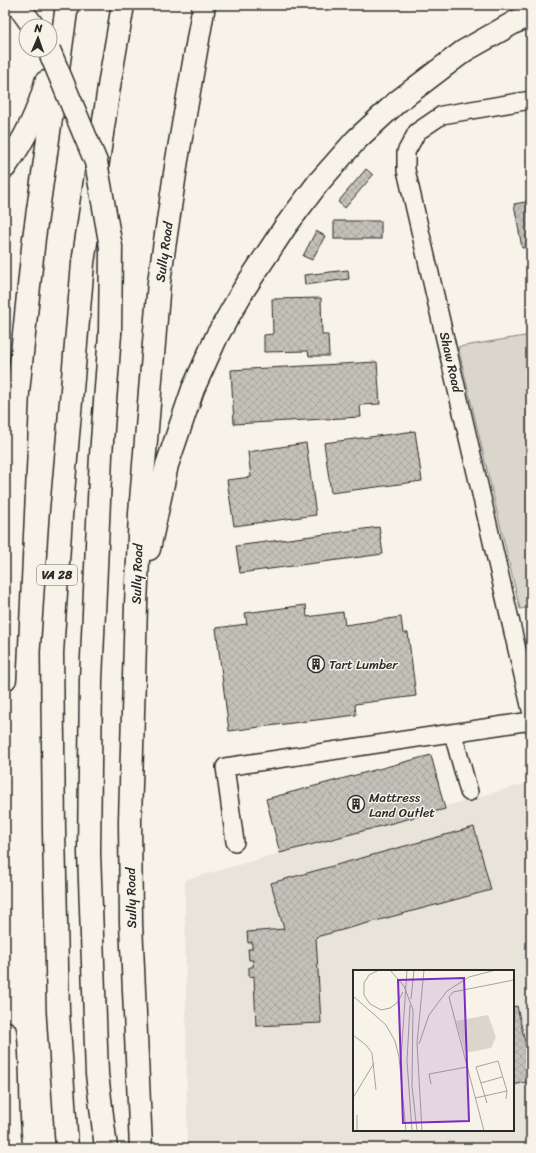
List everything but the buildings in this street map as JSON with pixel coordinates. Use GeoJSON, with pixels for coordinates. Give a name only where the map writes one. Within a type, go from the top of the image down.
{"type":"FeatureCollection","features":[{"type":"Feature","properties":{"kind":"highway"},"geometry":{"type":"LineString","coordinates":[[18,5],[27,18]]}},
{"type":"Feature","properties":{"kind":"highway"},"geometry":{"type":"LineString","coordinates":[[5,167],[16,152],[31,124],[43,94],[66,5]]}},
{"type":"Feature","properties":{"kind":"highway"},"geometry":{"type":"LineString","coordinates":[[5,679],[18,392],[34,238],[66,5]]}},
{"type":"Feature","properties":{"kind":"highway","name":"VA 28"},"geometry":{"type":"LineString","coordinates":[[67,1148],[58,997],[52,653],[61,516],[83,263],[110,80],[123,5]]}},
{"type":"Feature","properties":{"kind":"highway","name":"Sully Road"},"geometry":{"type":"LineString","coordinates":[[141,1148],[131,923],[130,821],[140,513],[159,282],[177,160],[204,5]]}},
{"type":"Feature","properties":{"kind":"highway"},"geometry":{"type":"LineString","coordinates":[[136,605],[167,465],[193,389],[217,336],[244,289],[285,227],[318,183],[356,140],[397,102],[464,51],[515,22],[531,15]]}},
{"type":"Feature","properties":{"kind":"highway"},"geometry":{"type":"LineString","coordinates":[[52,58],[96,162],[111,247],[110,334],[101,455],[90,680],[88,853],[97,1074],[106,1148]]}},
{"type":"Feature","properties":{"kind":"highway"},"geometry":{"type":"LineString","coordinates":[[5,1032],[9,1132],[12,1148]]}},
{"type":"Feature","properties":{"kind":"street","name":"Shaw Road"},"geometry":{"type":"LineString","coordinates":[[530,699],[406,170],[406,152],[417,132],[442,115],[531,100]]}},
{"type":"Feature","properties":{"kind":"street"},"geometry":{"type":"LineString","coordinates":[[235,842],[225,767],[531,722]]}},
{"type":"Feature","properties":{"kind":"street"},"geometry":{"type":"LineString","coordinates":[[453,734],[469,792]]}},
{"type":"Feature","properties":{"kind":"shaded area"},"geometry":{"type":"Polygon","coordinates":[[[531,335],[531,607],[520,609],[458,347],[531,335]]]}},
{"type":"Feature","properties":{"kind":"shaded area"},"geometry":{"type":"Polygon","coordinates":[[[531,782],[531,1148],[187,1148],[185,880],[531,782]]]}},
{"type":"Feature","properties":{"kind":"place","name":"Tart Lumber"},"geometry":{"type":"Point","coordinates":[316,664]}},
{"type":"Feature","properties":{"kind":"place","name":"Mattress Land Outlet"},"geometry":{"type":"Point","coordinates":[356,804]}}]}
